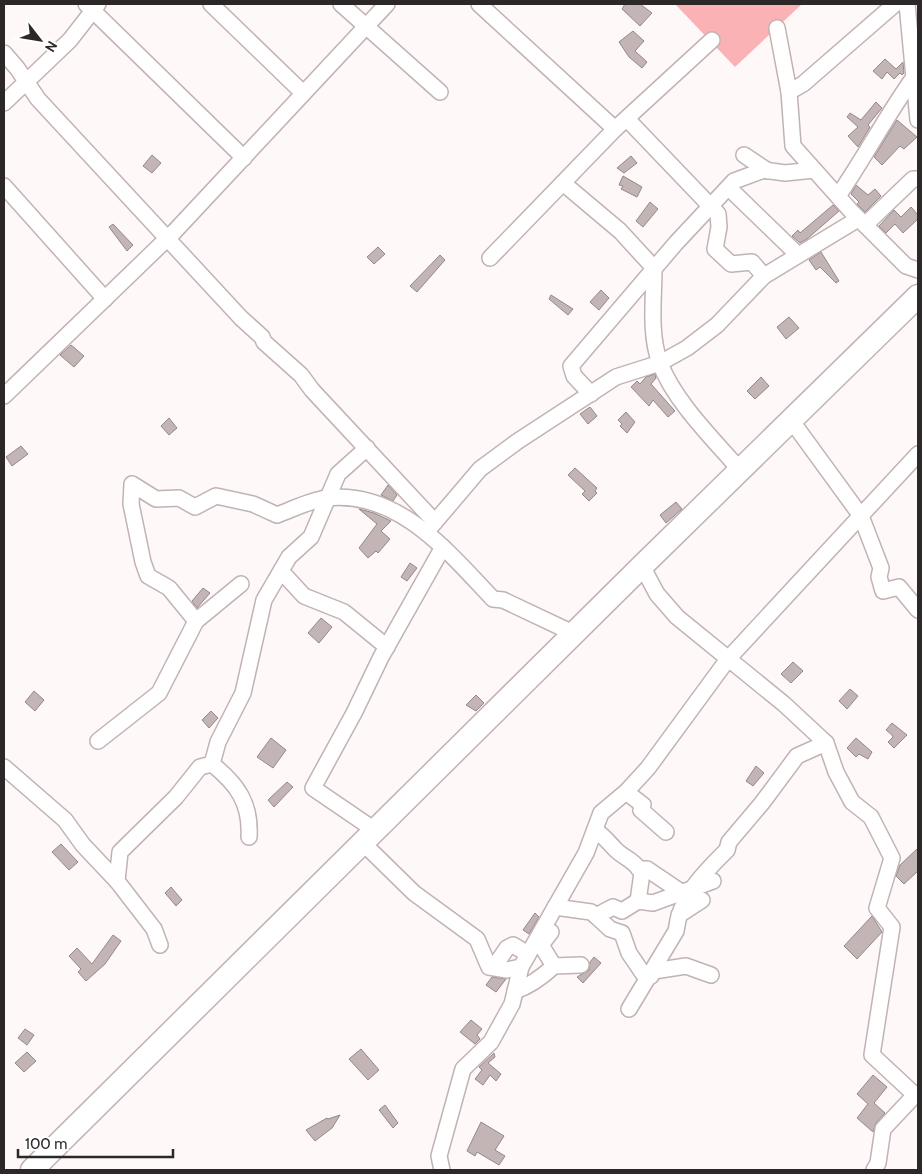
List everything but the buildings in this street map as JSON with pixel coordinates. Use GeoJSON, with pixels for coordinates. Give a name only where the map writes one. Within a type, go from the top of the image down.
{"type":"FeatureCollection","features":[{"type":"Feature","properties":{"kind":"highway"},"geometry":{"type":"LineString","coordinates":[[32,1170],[642,566],[918,296]]}},
{"type":"Feature","properties":{"kind":"street"},"geometry":{"type":"LineString","coordinates":[[211,4],[304,93]]}},
{"type":"Feature","properties":{"kind":"street"},"geometry":{"type":"LineString","coordinates":[[341,4],[440,92]]}},
{"type":"Feature","properties":{"kind":"street"},"geometry":{"type":"LineString","coordinates":[[4,396],[168,238],[387,4]]}},
{"type":"Feature","properties":{"kind":"street"},"geometry":{"type":"LineString","coordinates":[[479,4],[621,124],[718,214],[719,227],[715,249],[731,264],[752,262],[764,276]]}},
{"type":"Feature","properties":{"kind":"street"},"geometry":{"type":"LineString","coordinates":[[789,92],[803,84],[895,4]]}},
{"type":"Feature","properties":{"kind":"street"},"geometry":{"type":"LineString","coordinates":[[906,4],[918,120]]}},
{"type":"Feature","properties":{"kind":"street"},"geometry":{"type":"LineString","coordinates":[[4,103],[70,40],[92,6],[244,158]]}},
{"type":"Feature","properties":{"kind":"street"},"geometry":{"type":"LineString","coordinates":[[777,28],[789,92],[793,146],[862,222],[906,266],[918,270]]}},
{"type":"Feature","properties":{"kind":"street"},"geometry":{"type":"LineString","coordinates":[[490,258],[621,124],[712,40]]}},
{"type":"Feature","properties":{"kind":"street"},"geometry":{"type":"LineString","coordinates":[[4,54],[43,105],[241,318],[262,337],[264,342],[301,375],[312,390],[367,448],[431,527],[444,547],[493,599],[503,600],[575,634]]}},
{"type":"Feature","properties":{"kind":"street"},"geometry":{"type":"LineString","coordinates":[[838,196],[861,163],[890,110],[914,77]]}},
{"type":"Feature","properties":{"kind":"street"},"geometry":{"type":"LineString","coordinates":[[744,155],[768,171]]}},
{"type":"Feature","properties":{"kind":"street"},"geometry":{"type":"LineString","coordinates":[[591,394],[574,376],[571,366],[654,268],[734,182],[768,171],[785,173],[814,170]]}},
{"type":"Feature","properties":{"kind":"street"},"geometry":{"type":"LineString","coordinates":[[431,527],[480,469],[518,440],[616,376],[660,363],[688,348],[717,325],[764,276],[798,255],[862,222],[913,179],[918,179]]}},
{"type":"Feature","properties":{"kind":"street"},"geometry":{"type":"LineString","coordinates":[[563,183],[620,231],[654,268],[654,328],[660,363],[687,409],[740,470]]}},
{"type":"Feature","properties":{"kind":"street"},"geometry":{"type":"LineString","coordinates":[[4,186],[105,299]]}},
{"type":"Feature","properties":{"kind":"street"},"geometry":{"type":"LineString","coordinates":[[729,188],[798,255]]}},
{"type":"Feature","properties":{"kind":"street"},"geometry":{"type":"LineString","coordinates":[[791,420],[860,516],[881,568],[879,577],[880,587],[883,590],[899,587],[918,610]]}},
{"type":"Feature","properties":{"kind":"street"},"geometry":{"type":"LineString","coordinates":[[212,764],[218,742],[243,693],[264,600],[289,557],[310,537],[338,474],[367,448]]}},
{"type":"Feature","properties":{"kind":"street"},"geometry":{"type":"LineString","coordinates":[[442,1170],[439,1156],[463,1069],[491,1042],[512,1004],[524,961],[586,853],[601,813],[626,792],[648,768],[728,659],[918,454]]}},
{"type":"Feature","properties":{"kind":"street"},"geometry":{"type":"LineString","coordinates":[[196,622],[169,588],[148,576],[143,562],[131,504],[132,484],[156,499],[180,498],[195,507],[216,496],[253,504],[277,514],[327,498],[373,501],[431,527]]}},
{"type":"Feature","properties":{"kind":"street"},"geometry":{"type":"LineString","coordinates":[[444,547],[386,647],[354,713],[314,788],[369,837],[414,893],[477,939],[489,967],[507,970],[524,961]]}},
{"type":"Feature","properties":{"kind":"street"},"geometry":{"type":"LineString","coordinates":[[642,566],[657,594],[677,618],[784,704],[826,743],[836,772],[852,802],[871,817],[892,858],[877,908],[892,927],[872,1055],[916,1096],[883,1129],[878,1162],[874,1170]]}},
{"type":"Feature","properties":{"kind":"street"},"geometry":{"type":"LineString","coordinates":[[281,572],[304,596],[344,612],[363,625],[386,647]]}},
{"type":"Feature","properties":{"kind":"street"},"geometry":{"type":"LineString","coordinates":[[98,741],[159,693],[196,622],[241,584]]}},
{"type":"Feature","properties":{"kind":"street"},"geometry":{"type":"LineString","coordinates":[[629,1009],[676,931],[679,915],[691,894],[727,850],[729,842],[762,803],[797,756],[826,743]]}},
{"type":"Feature","properties":{"kind":"street"},"geometry":{"type":"LineString","coordinates":[[212,764],[231,779],[247,806],[248,837]]}},
{"type":"Feature","properties":{"kind":"street"},"geometry":{"type":"LineString","coordinates":[[117,881],[120,852],[176,797],[200,767],[212,764]]}},
{"type":"Feature","properties":{"kind":"street"},"geometry":{"type":"LineString","coordinates":[[4,767],[65,820],[83,844],[117,881],[154,929],[160,945]]}},
{"type":"Feature","properties":{"kind":"street"},"geometry":{"type":"LineString","coordinates":[[626,792],[643,805],[642,810],[666,832]]}},
{"type":"Feature","properties":{"kind":"street"},"geometry":{"type":"LineString","coordinates":[[594,830],[605,837],[617,851],[636,864],[642,873],[638,901]]}},
{"type":"Feature","properties":{"kind":"street"},"geometry":{"type":"LineString","coordinates":[[639,869],[647,869],[691,894]]}},
{"type":"Feature","properties":{"kind":"street"},"geometry":{"type":"LineString","coordinates":[[596,916],[613,906],[622,911],[638,901],[653,903],[691,894],[713,880]]}},
{"type":"Feature","properties":{"kind":"street"},"geometry":{"type":"LineString","coordinates":[[555,907],[591,912],[610,929],[622,933],[629,953],[644,975],[686,966],[711,975]]}},
{"type":"Feature","properties":{"kind":"street"},"geometry":{"type":"LineString","coordinates":[[546,924],[552,931],[541,945],[554,966]]}},
{"type":"Feature","properties":{"kind":"street"},"geometry":{"type":"LineString","coordinates":[[494,968],[507,948],[513,945],[524,961]]}},
{"type":"Feature","properties":{"kind":"street"},"geometry":{"type":"LineString","coordinates":[[515,991],[525,988],[542,977],[554,966],[581,965]]}},
{"type":"Feature","properties":{"kind":"shaded area"},"geometry":{"type":"Polygon","coordinates":[[[675,4],[802,4],[735,67],[675,4]]]}}]}
